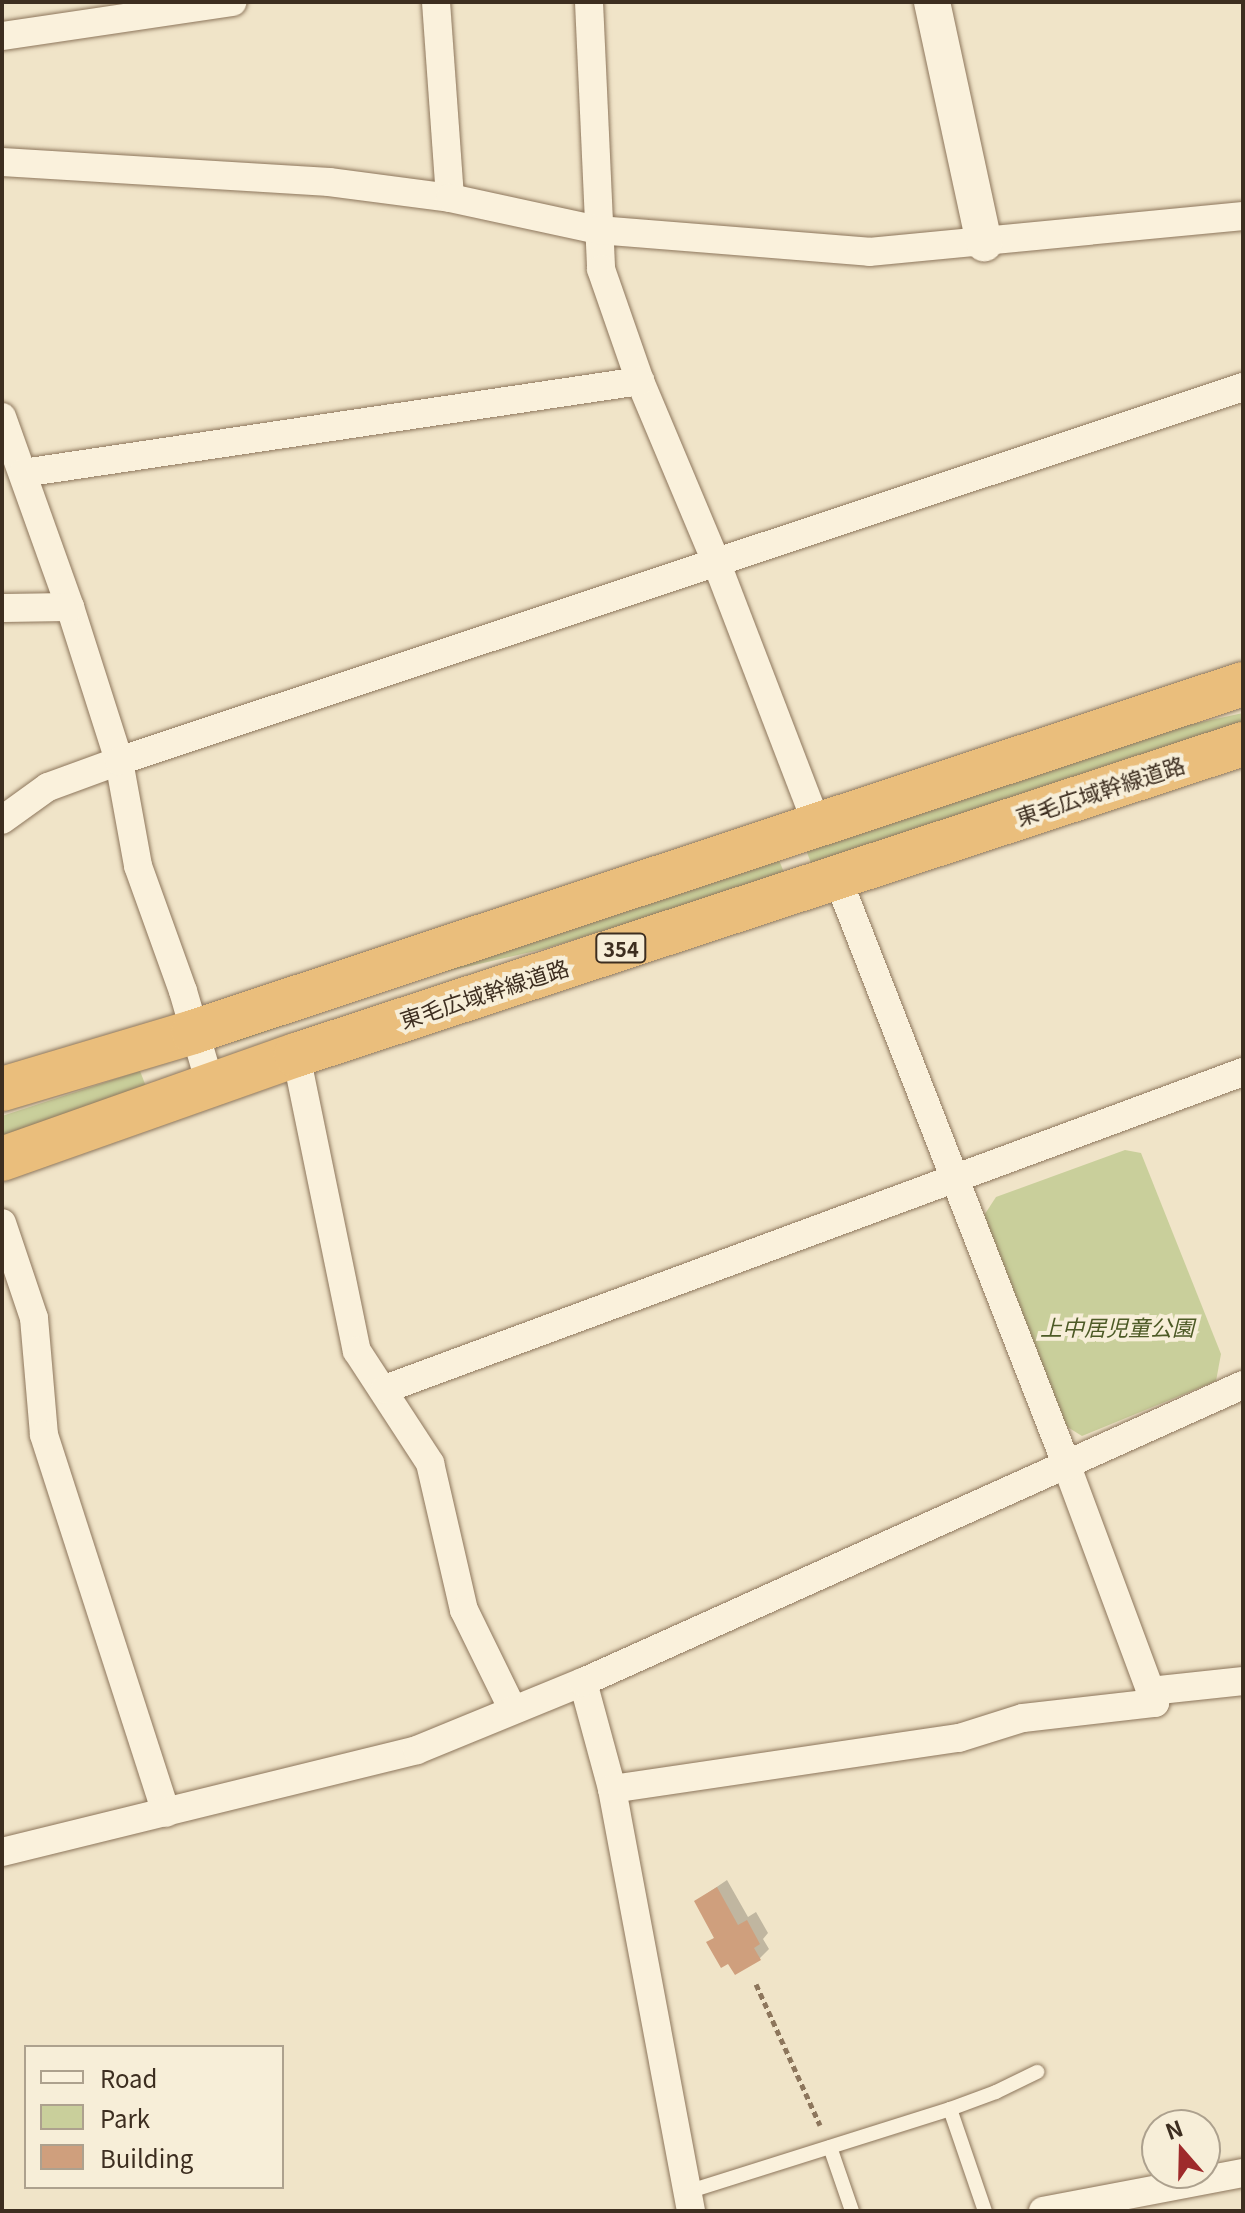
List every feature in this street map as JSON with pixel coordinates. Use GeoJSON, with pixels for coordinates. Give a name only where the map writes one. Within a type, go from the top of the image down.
{"type":"FeatureCollection","features":[{"type":"Feature","properties":{"kind":"highway","name":"354"},"geometry":{"type":"LineString","coordinates":[[2,1089],[193,1032],[1243,684]]}},
{"type":"Feature","properties":{"kind":"highway","name":"東毛広域幹線道路"},"geometry":{"type":"LineString","coordinates":[[2,1159],[296,1055],[1243,744]]}},
{"type":"Feature","properties":{"kind":"street"},"geometry":{"type":"LineString","coordinates":[[2,36],[233,2]]}},
{"type":"Feature","properties":{"kind":"street"},"geometry":{"type":"LineString","coordinates":[[436,2],[450,198]]}},
{"type":"Feature","properties":{"kind":"street"},"geometry":{"type":"LineString","coordinates":[[589,2],[601,269],[640,381],[717,564],[817,824]]}},
{"type":"Feature","properties":{"kind":"street"},"geometry":{"type":"LineString","coordinates":[[932,2],[984,243]]}},
{"type":"Feature","properties":{"kind":"street"},"geometry":{"type":"LineString","coordinates":[[2,162],[329,182],[450,198],[598,230],[869,252],[1243,216]]}},
{"type":"Feature","properties":{"kind":"street"},"geometry":{"type":"LineString","coordinates":[[23,473],[640,381]]}},
{"type":"Feature","properties":{"kind":"street"},"geometry":{"type":"LineString","coordinates":[[2,820],[48,787],[119,761],[1243,387]]}},
{"type":"Feature","properties":{"kind":"street"},"geometry":{"type":"LineString","coordinates":[[2,417],[70,607],[119,761],[138,866],[183,991],[210,1084]]}},
{"type":"Feature","properties":{"kind":"street"},"geometry":{"type":"LineString","coordinates":[[2,608],[70,607]]}},
{"type":"Feature","properties":{"kind":"street"},"geometry":{"type":"LineString","coordinates":[[612,1789],[959,1738],[1023,1718],[1155,1703],[1067,1466],[837,877]]}},
{"type":"Feature","properties":{"kind":"street"},"geometry":{"type":"LineString","coordinates":[[296,1055],[357,1351],[385,1389],[430,1463],[464,1610],[513,1710]]}},
{"type":"Feature","properties":{"kind":"street"},"geometry":{"type":"LineString","coordinates":[[385,1389],[1243,1072]]}},
{"type":"Feature","properties":{"kind":"street"},"geometry":{"type":"LineString","coordinates":[[2,1223],[34,1318],[44,1435],[166,1813]]}},
{"type":"Feature","properties":{"kind":"street"},"geometry":{"type":"LineString","coordinates":[[2,1852],[417,1750],[583,1682],[1243,1385]]}},
{"type":"Feature","properties":{"kind":"street"},"geometry":{"type":"LineString","coordinates":[[1150,1691],[1243,1681]]}},
{"type":"Feature","properties":{"kind":"street"},"geometry":{"type":"LineString","coordinates":[[583,1682],[612,1789],[689,2202]]}},
{"type":"Feature","properties":{"kind":"street"},"geometry":{"type":"LineString","coordinates":[[1043,2211],[1243,2173]]}},
{"type":"Feature","properties":{"kind":"lane"},"geometry":{"type":"LineString","coordinates":[[689,2202],[830,2147],[996,2092],[1037,2072]]}},
{"type":"Feature","properties":{"kind":"lane"},"geometry":{"type":"LineString","coordinates":[[950,2109],[985,2211]]}},
{"type":"Feature","properties":{"kind":"lane"},"geometry":{"type":"LineString","coordinates":[[830,2147],[852,2211]]}},
{"type":"Feature","properties":{"kind":"path"},"geometry":{"type":"LineString","coordinates":[[756,1984],[830,2147]]}},
{"type":"Feature","properties":{"kind":"green space"},"geometry":{"type":"Polygon","coordinates":[[[1243,713],[1243,726],[812,866],[805,847],[1128,738],[1243,713]]]}},
{"type":"Feature","properties":{"kind":"green space"},"geometry":{"type":"Polygon","coordinates":[[[777,855],[785,875],[544,949],[423,977],[236,1042],[234,1036],[777,855]]]}},
{"type":"Feature","properties":{"kind":"green space"},"geometry":{"type":"Polygon","coordinates":[[[140,1071],[147,1089],[2,1136],[2,1116],[140,1071]]]}},
{"type":"Feature","properties":{"kind":"green space","name":"上中居児童公園"},"geometry":{"type":"Polygon","coordinates":[[[1125,1150],[1141,1153],[1221,1354],[1216,1381],[1082,1436],[1061,1423],[981,1220],[996,1197],[1125,1150]]]}},
{"type":"Feature","properties":{"kind":"building"},"geometry":{"type":"Polygon","coordinates":[[[717,1887],[738,1925],[747,1920],[760,1944],[754,1948],[761,1960],[735,1975],[728,1964],[721,1968],[706,1942],[714,1938],[694,1901],[717,1887]]]}}]}
